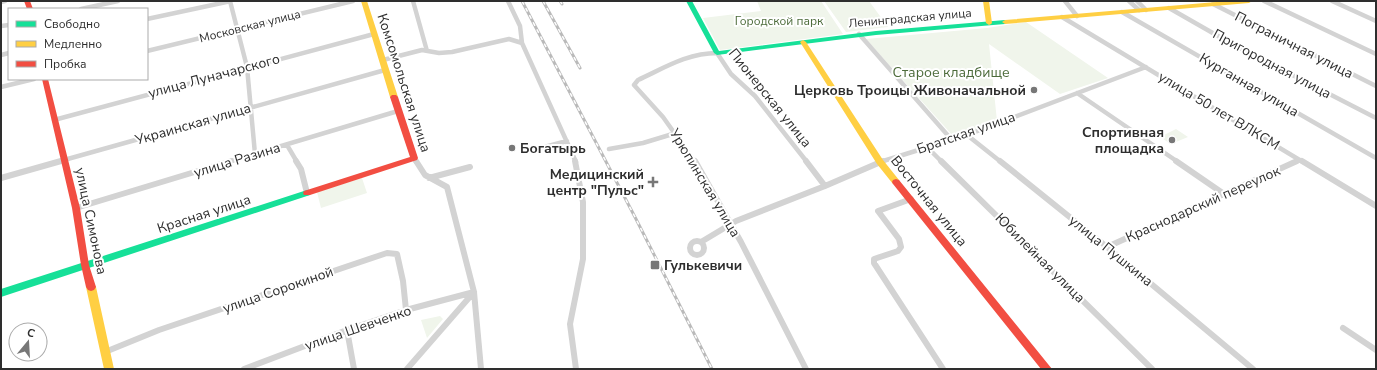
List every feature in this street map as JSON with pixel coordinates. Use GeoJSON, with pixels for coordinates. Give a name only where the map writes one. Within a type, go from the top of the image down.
{"type":"FeatureCollection","features":[{"type":"Feature","properties":{"kind":"street"},"geometry":{"type":"LineString","coordinates":[[1,2],[5,1]]}},
{"type":"Feature","properties":{"kind":"street"},"geometry":{"type":"LineString","coordinates":[[85,8],[118,1]]}},
{"type":"Feature","properties":{"kind":"street"},"geometry":{"type":"LineString","coordinates":[[148,19],[230,1],[247,67],[252,107],[255,154]]}},
{"type":"Feature","properties":{"kind":"street","name":"Московская улица"},"geometry":{"type":"LineString","coordinates":[[148,51],[353,1]]}},
{"type":"Feature","properties":{"kind":"street","name":"Комсомольская улица"},"geometry":{"type":"LineString","coordinates":[[364,1],[414,158],[422,172],[429,178],[438,180],[447,187],[474,292],[481,369]]}},
{"type":"Feature","properties":{"kind":"street"},"geometry":{"type":"LineString","coordinates":[[413,1],[427,51]]}},
{"type":"Feature","properties":{"kind":"street"},"geometry":{"type":"LineString","coordinates":[[508,1],[518,20],[523,34],[522,43],[575,159],[583,202],[583,259],[570,324],[576,369]]}},
{"type":"Feature","properties":{"kind":"street","name":"Пионерская улица"},"geometry":{"type":"LineString","coordinates":[[689,1],[731,74],[755,96],[825,186]]}},
{"type":"Feature","properties":{"kind":"street"},"geometry":{"type":"LineString","coordinates":[[986,1],[989,23]]}},
{"type":"Feature","properties":{"kind":"street"},"geometry":{"type":"LineString","coordinates":[[1065,1],[1077,16]]}},
{"type":"Feature","properties":{"kind":"street"},"geometry":{"type":"LineString","coordinates":[[1129,1],[1143,10]]}},
{"type":"Feature","properties":{"kind":"street"},"geometry":{"type":"LineString","coordinates":[[1137,1],[1143,10]]}},
{"type":"Feature","properties":{"kind":"street","name":"Ленинградская улица"},"geometry":{"type":"LineString","coordinates":[[718,53],[859,34],[1249,1]]}},
{"type":"Feature","properties":{"kind":"street"},"geometry":{"type":"LineString","coordinates":[[1264,1],[1376,54]]}},
{"type":"Feature","properties":{"kind":"street"},"geometry":{"type":"LineString","coordinates":[[1332,1],[1376,21]]}},
{"type":"Feature","properties":{"kind":"street","name":"Пограничная улица"},"geometry":{"type":"LineString","coordinates":[[1213,4],[1376,86]]}},
{"type":"Feature","properties":{"kind":"street","name":"Пригородная улица"},"geometry":{"type":"LineString","coordinates":[[1169,8],[1232,44],[1376,118]]}},
{"type":"Feature","properties":{"kind":"street","name":"Курганная улица"},"geometry":{"type":"LineString","coordinates":[[1122,12],[1376,158]]}},
{"type":"Feature","properties":{"kind":"street","name":"улица 50 лет ВЛКСМ"},"geometry":{"type":"LineString","coordinates":[[1062,17],[1376,206]]}},
{"type":"Feature","properties":{"kind":"street","name":"улица Луначарского"},"geometry":{"type":"LineString","coordinates":[[54,120],[374,34]]}},
{"type":"Feature","properties":{"kind":"street"},"geometry":{"type":"LineString","coordinates":[[859,34],[951,139]]}},
{"type":"Feature","properties":{"kind":"street"},"geometry":{"type":"LineString","coordinates":[[383,60],[412,52],[452,52],[509,39],[522,43]]}},
{"type":"Feature","properties":{"kind":"street","name":"Восточная улица"},"geometry":{"type":"LineString","coordinates":[[803,42],[880,162],[1047,369]]}},
{"type":"Feature","properties":{"kind":"street","name":"Урюпинская улица"},"geometry":{"type":"LineString","coordinates":[[718,53],[709,52],[693,55],[638,80],[634,85],[660,111],[676,133],[718,199],[757,271],[806,369]]}},
{"type":"Feature","properties":{"kind":"street","name":"Братская улица"},"geometry":{"type":"LineString","coordinates":[[701,242],[731,224],[880,162],[967,135],[1146,67]]}},
{"type":"Feature","properties":{"kind":"street","name":"Украинская улица"},"geometry":{"type":"LineString","coordinates":[[1,178],[385,70]]}},
{"type":"Feature","properties":{"kind":"street"},"geometry":{"type":"LineString","coordinates":[[1,87],[30,80]]}},
{"type":"Feature","properties":{"kind":"street","name":"улица Симонова"},"geometry":{"type":"LineString","coordinates":[[45,80],[76,208],[85,265],[109,369]]}},
{"type":"Feature","properties":{"kind":"street"},"geometry":{"type":"LineString","coordinates":[[1077,93],[1224,194]]}},
{"type":"Feature","properties":{"kind":"street","name":"улица Разина"},"geometry":{"type":"LineString","coordinates":[[76,208],[398,111]]}},
{"type":"Feature","properties":{"kind":"street"},"geometry":{"type":"LineString","coordinates":[[609,149],[643,143],[676,133]]}},
{"type":"Feature","properties":{"kind":"street","name":"улица Пушкина"},"geometry":{"type":"LineString","coordinates":[[967,135],[1107,247],[1253,369]]}},
{"type":"Feature","properties":{"kind":"street"},"geometry":{"type":"LineString","coordinates":[[529,151],[567,142]]}},
{"type":"Feature","properties":{"kind":"street"},"geometry":{"type":"LineString","coordinates":[[287,145],[301,168],[307,193]]}},
{"type":"Feature","properties":{"kind":"street","name":"Юбилейная улица"},"geometry":{"type":"LineString","coordinates":[[927,147],[1152,369]]}},
{"type":"Feature","properties":{"kind":"street","name":"Красная улица"},"geometry":{"type":"LineString","coordinates":[[1,293],[414,158]]}},
{"type":"Feature","properties":{"kind":"street","name":"Краснодарский переулок"},"geometry":{"type":"LineString","coordinates":[[1107,247],[1300,160]]}},
{"type":"Feature","properties":{"kind":"street"},"geometry":{"type":"LineString","coordinates":[[429,178],[470,167]]}},
{"type":"Feature","properties":{"kind":"street"},"geometry":{"type":"LineString","coordinates":[[911,199],[878,211],[899,240],[901,247],[898,251],[874,259],[874,263],[943,369]]}},
{"type":"Feature","properties":{"kind":"street","name":"улица Сорокиной"},"geometry":{"type":"LineString","coordinates":[[105,352],[159,330],[387,254],[397,254],[403,281],[406,310]]}},
{"type":"Feature","properties":{"kind":"street"},"geometry":{"type":"LineString","coordinates":[[408,369],[474,292]]}},
{"type":"Feature","properties":{"kind":"street","name":"улица Шевченко"},"geometry":{"type":"LineString","coordinates":[[244,369],[347,330],[406,310],[474,292]]}},
{"type":"Feature","properties":{"kind":"street"},"geometry":{"type":"LineString","coordinates":[[1344,328],[1376,350]]}},
{"type":"Feature","properties":{"kind":"street"},"geometry":{"type":"LineString","coordinates":[[347,330],[354,369]]}},
{"type":"Feature","properties":{"kind":"green space","name":"Городской парк"},"geometry":{"type":"Polygon","coordinates":[[[757,1],[821,1],[843,34],[720,50],[703,18],[761,11],[757,1]]]}},
{"type":"Feature","properties":{"kind":"green space"},"geometry":{"type":"Polygon","coordinates":[[[824,1],[869,1],[888,27],[846,32],[824,1]]]}},
{"type":"Feature","properties":{"kind":"green space","name":"Старое кладбище"},"geometry":{"type":"Polygon","coordinates":[[[1026,22],[1108,78],[1060,94],[989,44],[997,121],[963,135],[953,136],[866,39],[987,28],[1026,22]]]}},
{"type":"Feature","properties":{"kind":"green space","name":"Спортивная площадка"},"geometry":{"type":"Polygon","coordinates":[[[1176,129],[1188,137],[1171,144],[1160,137],[1176,129]]]}},
{"type":"Feature","properties":{"kind":"green space"},"geometry":{"type":"Polygon","coordinates":[[[362,178],[367,193],[321,208],[317,192],[362,178]]]}},
{"type":"Feature","properties":{"kind":"green space"},"geometry":{"type":"Polygon","coordinates":[[[440,316],[443,319],[427,338],[421,320],[440,316]]]}},
{"type":"Feature","properties":{"kind":"railway"},"geometry":{"type":"LineString","coordinates":[[522,1],[636,219],[712,369]]}},
{"type":"Feature","properties":{"kind":"railway"},"geometry":{"type":"LineString","coordinates":[[543,1],[580,68]]}},
{"type":"Feature","properties":{"kind":"traffic: fast"},"geometry":{"type":"LineString","coordinates":[[689,1],[717,53],[876,33],[1005,22]]}},
{"type":"Feature","properties":{"kind":"traffic: fast"},"geometry":{"type":"LineString","coordinates":[[1,293],[307,193]]}},
{"type":"Feature","properties":{"kind":"traffic: slow"},"geometry":{"type":"LineString","coordinates":[[364,1],[394,97]]}},
{"type":"Feature","properties":{"kind":"traffic: slow"},"geometry":{"type":"LineString","coordinates":[[986,1],[989,23]]}},
{"type":"Feature","properties":{"kind":"traffic: slow"},"geometry":{"type":"LineString","coordinates":[[1005,22],[1249,1]]}},
{"type":"Feature","properties":{"kind":"traffic: slow"},"geometry":{"type":"LineString","coordinates":[[803,42],[880,162],[896,182]]}},
{"type":"Feature","properties":{"kind":"traffic: slow"},"geometry":{"type":"LineString","coordinates":[[91,287],[109,369]]}},
{"type":"Feature","properties":{"kind":"traffic: jam"},"geometry":{"type":"LineString","coordinates":[[27,1],[30,8]]}},
{"type":"Feature","properties":{"kind":"traffic: jam"},"geometry":{"type":"LineString","coordinates":[[45,80],[76,208],[85,265],[91,287]]}},
{"type":"Feature","properties":{"kind":"traffic: jam"},"geometry":{"type":"LineString","coordinates":[[307,193],[414,158],[394,97]]}},
{"type":"Feature","properties":{"kind":"traffic: jam"},"geometry":{"type":"LineString","coordinates":[[896,182],[1047,369]]}},
{"type":"Feature","properties":{"kind":"place","name":"Церковь Троицы Живоначальной"},"geometry":{"type":"Point","coordinates":[1034,90]}},
{"type":"Feature","properties":{"kind":"place","name":"Спортивная площадка"},"geometry":{"type":"Point","coordinates":[1172,140]}},
{"type":"Feature","properties":{"kind":"place","name":"Богатырь"},"geometry":{"type":"Point","coordinates":[512,148]}},
{"type":"Feature","properties":{"kind":"place","name":"Медицинский центр \"Пульс\""},"geometry":{"type":"Point","coordinates":[653,182]}},
{"type":"Feature","properties":{"kind":"place","name":"Гулькевичи"},"geometry":{"type":"Point","coordinates":[655,265]}}]}
